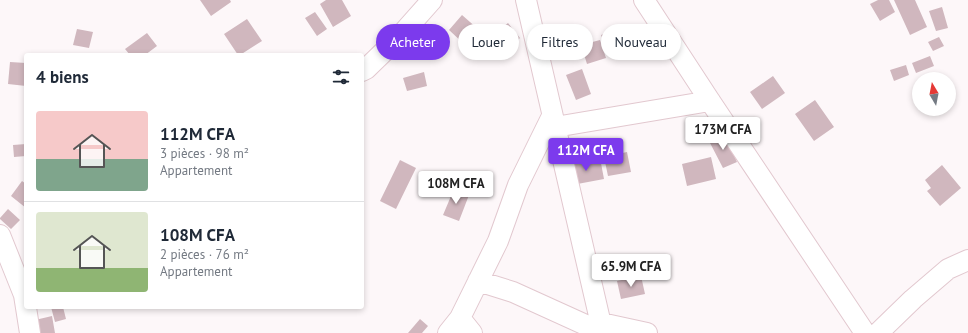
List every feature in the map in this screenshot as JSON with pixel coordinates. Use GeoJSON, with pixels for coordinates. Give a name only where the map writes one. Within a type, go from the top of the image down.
{"type":"FeatureCollection","features":[{"type":"Feature","properties":{"kind":"street"},"geometry":{"type":"LineString","coordinates":[[364,70],[402,35],[432,0]]}},
{"type":"Feature","properties":{"kind":"street"},"geometry":{"type":"LineString","coordinates":[[526,0],[553,121],[592,329]]}},
{"type":"Feature","properties":{"kind":"street"},"geometry":{"type":"LineString","coordinates":[[644,0],[865,333]]}},
{"type":"Feature","properties":{"kind":"street"},"geometry":{"type":"LineString","coordinates":[[553,121],[710,101]]}},
{"type":"Feature","properties":{"kind":"street"},"geometry":{"type":"LineString","coordinates":[[448,333],[460,318],[498,241],[518,185],[553,121]]}},
{"type":"Feature","properties":{"kind":"street"},"geometry":{"type":"LineString","coordinates":[[0,235],[24,294]]}},
{"type":"Feature","properties":{"kind":"street"},"geometry":{"type":"LineString","coordinates":[[878,333],[913,299],[948,269],[968,260]]}},
{"type":"Feature","properties":{"kind":"street"},"geometry":{"type":"LineString","coordinates":[[478,281],[513,292],[592,329],[646,333]]}},
{"type":"Feature","properties":{"kind":"street"},"geometry":{"type":"LineString","coordinates":[[26,309],[30,333]]}},
{"type":"Feature","properties":{"kind":"street"},"geometry":{"type":"LineString","coordinates":[[460,318],[472,333]]}},
{"type":"Feature","properties":{"kind":"building"},"geometry":{"type":"Polygon","coordinates":[[[200,0],[230,0],[231,2],[211,16],[200,0]]]}},
{"type":"Feature","properties":{"kind":"building"},"geometry":{"type":"Polygon","coordinates":[[[326,0],[342,0],[351,16],[333,27],[320,4],[326,0]]]}},
{"type":"Feature","properties":{"kind":"building"},"geometry":{"type":"Polygon","coordinates":[[[878,0],[889,0],[895,12],[880,21],[870,4],[878,0]]]}},
{"type":"Feature","properties":{"kind":"building"},"geometry":{"type":"Polygon","coordinates":[[[894,0],[915,0],[927,27],[910,35],[894,0]]]}},
{"type":"Feature","properties":{"kind":"building"},"geometry":{"type":"Polygon","coordinates":[[[942,7],[948,28],[936,31],[929,11],[942,7]]]}},
{"type":"Feature","properties":{"kind":"building"},"geometry":{"type":"Polygon","coordinates":[[[315,12],[327,29],[317,36],[305,18],[315,12]]]}},
{"type":"Feature","properties":{"kind":"building"},"geometry":{"type":"Polygon","coordinates":[[[462,15],[472,24],[458,24],[458,38],[450,31],[450,29],[462,15]]]}},
{"type":"Feature","properties":{"kind":"building"},"geometry":{"type":"Polygon","coordinates":[[[247,19],[262,41],[243,53],[237,53],[224,34],[247,19]]]}},
{"type":"Feature","properties":{"kind":"building"},"geometry":{"type":"Polygon","coordinates":[[[77,29],[93,32],[89,48],[73,45],[77,29]]]}},
{"type":"Feature","properties":{"kind":"building"},"geometry":{"type":"Polygon","coordinates":[[[147,33],[157,46],[148,53],[128,53],[125,49],[147,33]]]}},
{"type":"Feature","properties":{"kind":"building"},"geometry":{"type":"Polygon","coordinates":[[[939,37],[944,46],[933,51],[928,42],[939,37]]]}},
{"type":"Feature","properties":{"kind":"building"},"geometry":{"type":"Polygon","coordinates":[[[600,40],[601,60],[587,64],[586,60],[593,60],[593,42],[600,40]]]}},
{"type":"Feature","properties":{"kind":"building"},"geometry":{"type":"Polygon","coordinates":[[[930,56],[934,66],[916,72],[912,63],[930,56]]]}},
{"type":"Feature","properties":{"kind":"building"},"geometry":{"type":"Polygon","coordinates":[[[10,62],[24,63],[24,86],[8,84],[10,62]]]}},
{"type":"Feature","properties":{"kind":"building"},"geometry":{"type":"Polygon","coordinates":[[[906,65],[909,75],[894,81],[890,70],[906,65]]]}},
{"type":"Feature","properties":{"kind":"building"},"geometry":{"type":"Polygon","coordinates":[[[582,69],[591,94],[576,100],[566,75],[582,69]]]}},
{"type":"Feature","properties":{"kind":"building"},"geometry":{"type":"Polygon","coordinates":[[[424,72],[427,86],[407,91],[403,78],[424,72]]]}},
{"type":"Feature","properties":{"kind":"building"},"geometry":{"type":"Polygon","coordinates":[[[773,76],[785,93],[762,109],[750,92],[773,76]]]}},
{"type":"Feature","properties":{"kind":"building"},"geometry":{"type":"Polygon","coordinates":[[[815,100],[834,127],[814,141],[795,114],[815,100]]]}},
{"type":"Feature","properties":{"kind":"building"},"geometry":{"type":"Polygon","coordinates":[[[724,134],[737,162],[723,168],[709,141],[724,134]]]}},
{"type":"Feature","properties":{"kind":"building"},"geometry":{"type":"Polygon","coordinates":[[[24,144],[24,156],[14,157],[13,145],[24,144]]]}},
{"type":"Feature","properties":{"kind":"building"},"geometry":{"type":"Polygon","coordinates":[[[627,152],[631,172],[608,176],[604,157],[627,152]]]}},
{"type":"Feature","properties":{"kind":"building"},"geometry":{"type":"Polygon","coordinates":[[[711,157],[716,179],[687,186],[682,164],[711,157]]]}},
{"type":"Feature","properties":{"kind":"building"},"geometry":{"type":"Polygon","coordinates":[[[600,158],[604,179],[572,185],[568,164],[600,158]]]}},
{"type":"Feature","properties":{"kind":"building"},"geometry":{"type":"Polygon","coordinates":[[[400,160],[416,168],[396,209],[380,201],[400,160]]]}},
{"type":"Feature","properties":{"kind":"building"},"geometry":{"type":"Polygon","coordinates":[[[942,165],[961,188],[940,206],[927,191],[931,188],[925,180],[942,165]]]}},
{"type":"Feature","properties":{"kind":"building"},"geometry":{"type":"Polygon","coordinates":[[[22,181],[24,182],[24,206],[11,196],[22,181]]]}},
{"type":"Feature","properties":{"kind":"building"},"geometry":{"type":"Polygon","coordinates":[[[454,189],[469,195],[459,221],[443,215],[454,189]]]}},
{"type":"Feature","properties":{"kind":"building"},"geometry":{"type":"Polygon","coordinates":[[[8,209],[20,220],[11,229],[0,219],[8,209]]]}},
{"type":"Feature","properties":{"kind":"building"},"geometry":{"type":"Polygon","coordinates":[[[641,276],[645,294],[621,299],[617,281],[641,276]]]}},
{"type":"Feature","properties":{"kind":"building"},"geometry":{"type":"Polygon","coordinates":[[[52,309],[64,309],[66,319],[55,322],[52,309]]]}},
{"type":"Feature","properties":{"kind":"building"},"geometry":{"type":"Polygon","coordinates":[[[52,316],[55,333],[37,333],[35,320],[52,316]]]}},
{"type":"Feature","properties":{"kind":"building"},"geometry":{"type":"Polygon","coordinates":[[[420,319],[428,326],[422,333],[408,333],[420,319]]]}}]}
